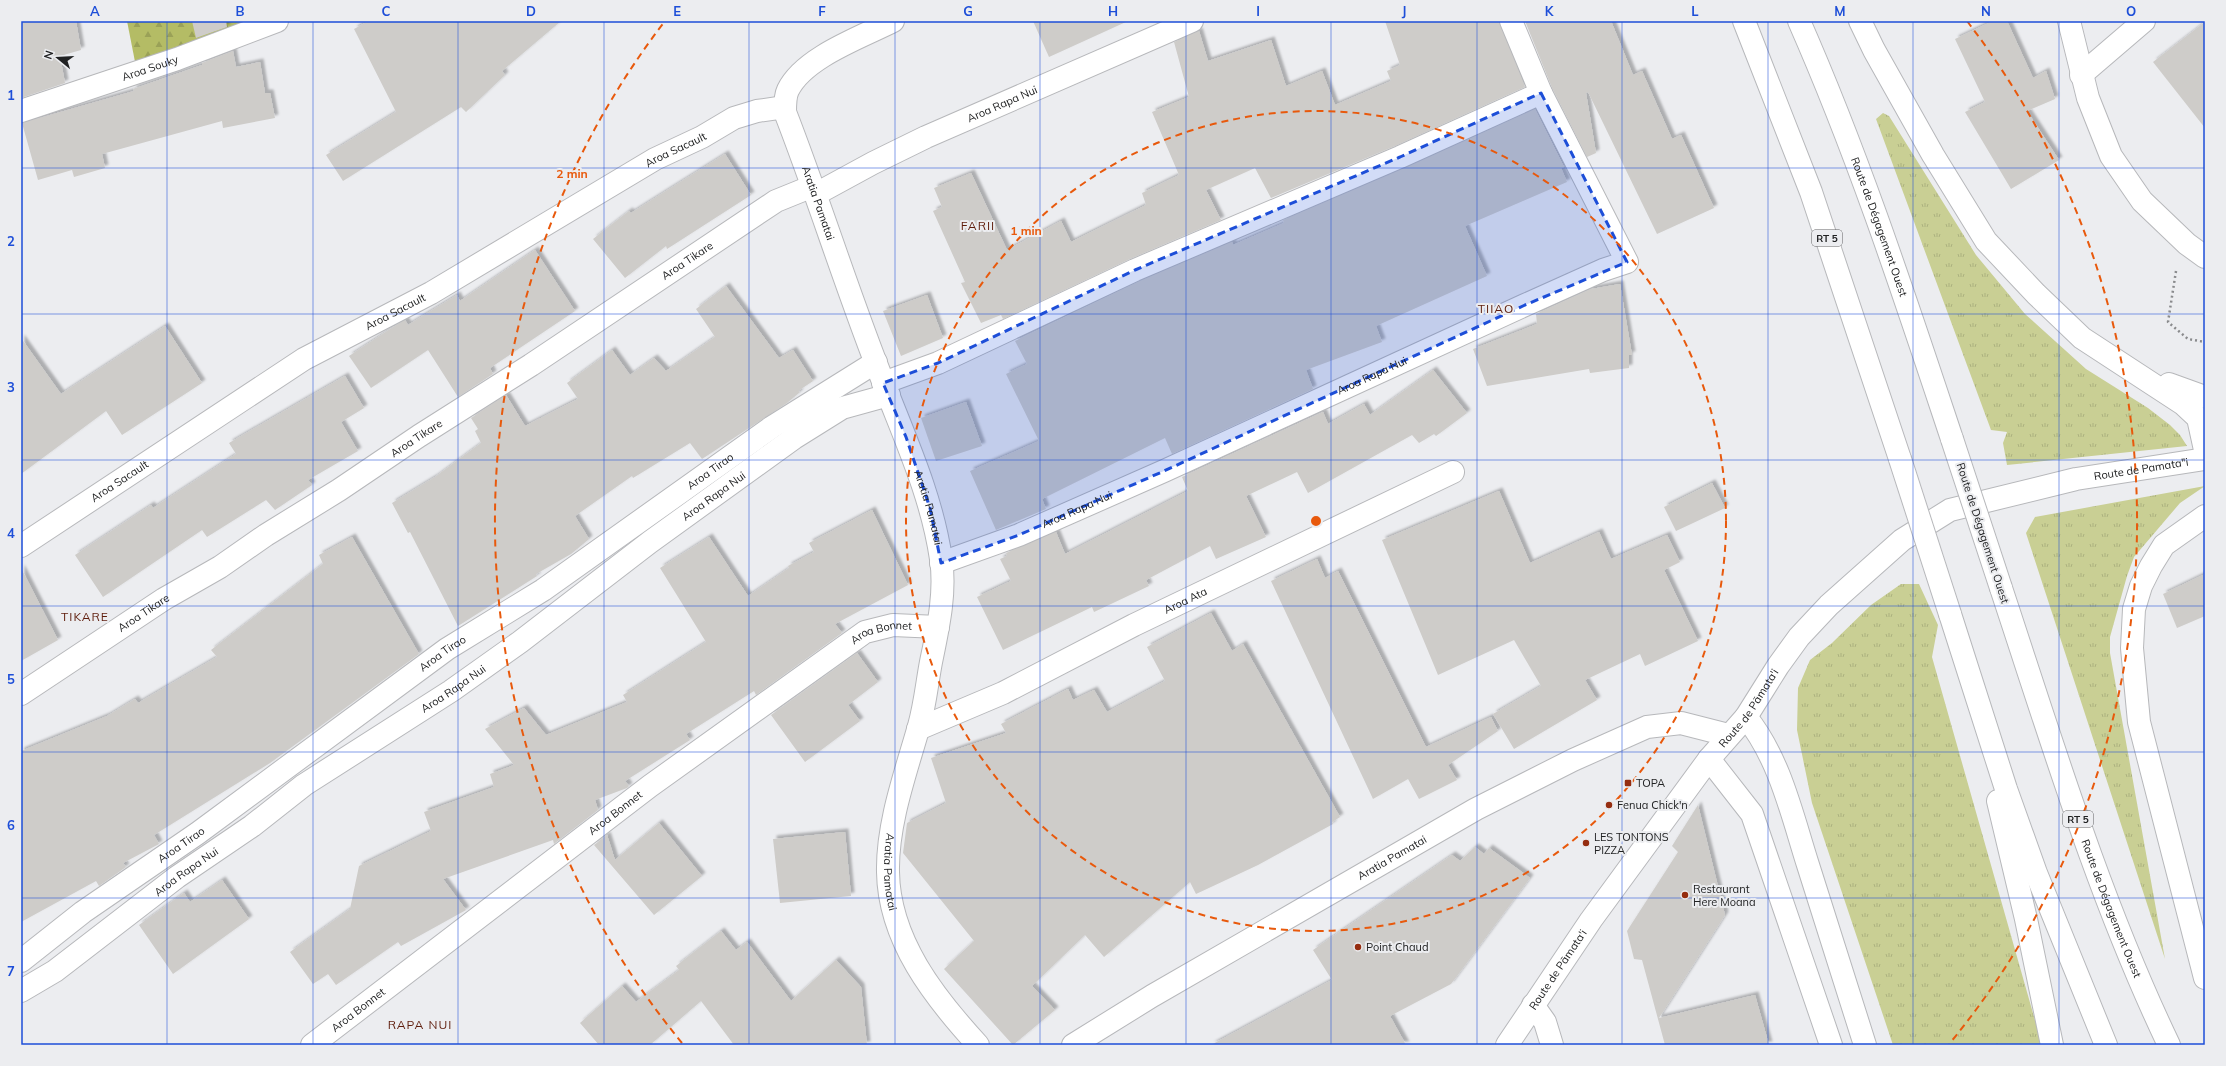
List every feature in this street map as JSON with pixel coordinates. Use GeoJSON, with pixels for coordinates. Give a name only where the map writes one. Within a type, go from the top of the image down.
{"type":"FeatureCollection","features":[{"type":"Feature","properties":{"kind":"main road","name":"Aroa Souky"},"geometry":{"type":"LineString","coordinates":[[21,110],[177,59],[277,21]]}},
{"type":"Feature","properties":{"kind":"main road"},"geometry":{"type":"LineString","coordinates":[[785,107],[787,92],[794,81],[810,66],[841,46],[893,21]]}},
{"type":"Feature","properties":{"kind":"main road","name":"Aroa Rapa Nui"},"geometry":{"type":"LineString","coordinates":[[815,190],[926,137],[1192,21]]}},
{"type":"Feature","properties":{"kind":"main road","name":"Aroa Rapa Nui"},"geometry":{"type":"LineString","coordinates":[[942,563],[1019,535],[1086,506],[1603,270],[1628,262],[1541,93],[1511,21]]}},
{"type":"Feature","properties":{"kind":"main road","name":"RT 5"},"geometry":{"type":"LineString","coordinates":[[1744,21],[1811,192],[1900,458],[2004,782],[2036,873],[2106,1045]]}},
{"type":"Feature","properties":{"kind":"main road","name":"Route de Dégagement Ouest"},"geometry":{"type":"LineString","coordinates":[[1799,21],[1823,75],[1886,240],[2072,805],[2098,874],[2169,1045]]}},
{"type":"Feature","properties":{"kind":"main road"},"geometry":{"type":"LineString","coordinates":[[1860,21],[1874,50],[1933,155],[1986,241],[2036,294],[2082,338],[2135,371],[2183,404],[2198,418],[2205,450]]}},
{"type":"Feature","properties":{"kind":"main road"},"geometry":{"type":"LineString","coordinates":[[2069,21],[2081,75],[2088,98],[2111,156],[2142,201],[2182,240],[2205,256]]}},
{"type":"Feature","properties":{"kind":"main road"},"geometry":{"type":"LineString","coordinates":[[2081,75],[2144,21]]}},
{"type":"Feature","properties":{"kind":"main road","name":"Aroa Rapa Nui"},"geometry":{"type":"LineString","coordinates":[[21,991],[55,971],[177,877],[252,826],[304,785],[451,692],[520,642],[650,542],[794,438],[842,408],[886,389],[1135,270],[1400,158],[1541,93]]}},
{"type":"Feature","properties":{"kind":"main road","name":"Aratia Pamatai"},"geometry":{"type":"LineString","coordinates":[[785,107],[876,362],[906,437],[930,508],[942,563],[942,596],[938,628],[918,729],[890,842],[888,868],[890,897],[901,934],[917,966],[940,1002],[978,1045]]}},
{"type":"Feature","properties":{"kind":"main road","name":"Aroa Sacault"},"geometry":{"type":"LineString","coordinates":[[21,546],[304,359],[431,293],[655,159],[702,137],[734,118],[757,110],[785,107]]}},
{"type":"Feature","properties":{"kind":"main road","name":"Aroa Tikare"},"geometry":{"type":"LineString","coordinates":[[21,694],[164,600],[220,567],[266,535],[339,490],[419,436],[531,365],[776,201],[815,190]]}},
{"type":"Feature","properties":{"kind":"main road","name":"Aroa Tirao"},"geometry":{"type":"LineString","coordinates":[[21,961],[84,912],[198,833],[447,649],[543,590],[772,427],[876,362]]}},
{"type":"Feature","properties":{"kind":"main road"},"geometry":{"type":"LineString","coordinates":[[2135,371],[2205,398]]}},
{"type":"Feature","properties":{"kind":"main road","name":"Route de Pamata\"i"},"geometry":{"type":"LineString","coordinates":[[2076,479],[2205,459]]}},
{"type":"Feature","properties":{"kind":"main road","name":"Aroa Ata"},"geometry":{"type":"LineString","coordinates":[[918,729],[1003,693],[1134,625],[1453,472]]}},
{"type":"Feature","properties":{"kind":"main road","name":"Route de Pāmata'i"},"geometry":{"type":"LineString","coordinates":[[1507,1045],[1592,920],[1710,759],[1728,736],[1746,717],[1778,666],[1799,637],[1829,605],[1902,540],[1950,510],[2076,479]]}},
{"type":"Feature","properties":{"kind":"main road"},"geometry":{"type":"LineString","coordinates":[[2205,516],[2164,545],[2151,566],[2141,586],[2134,609],[2132,648],[2139,722],[2205,978]]}},
{"type":"Feature","properties":{"kind":"main road"},"geometry":{"type":"LineString","coordinates":[[1950,614],[2026,919],[2052,1045]]}},
{"type":"Feature","properties":{"kind":"main road","name":"Aroa Bonnet"},"geometry":{"type":"LineString","coordinates":[[312,1045],[650,786],[865,632],[893,625],[938,628]]}},
{"type":"Feature","properties":{"kind":"main road"},"geometry":{"type":"LineString","coordinates":[[1746,717],[1760,734],[1771,754],[1865,1045]]}},
{"type":"Feature","properties":{"kind":"main road","name":"Aratia Pamatai"},"geometry":{"type":"LineString","coordinates":[[1073,1045],[1152,996],[1476,809],[1573,760],[1647,727],[1681,723],[1728,736]]}},
{"type":"Feature","properties":{"kind":"main road"},"geometry":{"type":"LineString","coordinates":[[1710,759],[1752,814],[1831,1045]]}},
{"type":"Feature","properties":{"kind":"main road"},"geometry":{"type":"LineString","coordinates":[[1533,1005],[1545,1022],[1552,1045]]}},
{"type":"Feature","properties":{"kind":"path"},"geometry":{"type":"LineString","coordinates":[[2182,240],[2173,284],[2168,322],[2188,339],[2205,342]]}},
{"type":"Feature","properties":{"kind":"highlighted area"},"geometry":{"type":"Polygon","coordinates":[[[1541,93],[1627,262],[1525,305],[1164,471],[1019,535],[941,563],[930,508],[906,437],[883,383],[938,363],[1135,270],[1400,157],[1541,93]]]}},
{"type":"Feature","properties":{"kind":"green space"},"geometry":{"type":"Polygon","coordinates":[[[127,21],[286,21],[138,77],[127,21]]]}},
{"type":"Feature","properties":{"kind":"green space"},"geometry":{"type":"Polygon","coordinates":[[[1883,113],[1889,116],[1976,255],[2025,314],[2086,369],[2148,408],[2170,425],[2180,435],[2187,446],[2007,465],[2003,443],[2007,432],[1991,430],[1876,119],[1883,113]]]}},
{"type":"Feature","properties":{"kind":"green space"},"geometry":{"type":"Polygon","coordinates":[[[2205,486],[2180,503],[2134,557],[2127,576],[2110,637],[2110,653],[2165,959],[2026,533],[2035,517],[2205,486]]]}},
{"type":"Feature","properties":{"kind":"green space"},"geometry":{"type":"Polygon","coordinates":[[[1901,584],[1919,584],[1938,625],[1932,657],[2042,1045],[1893,1045],[1812,803],[1797,730],[1798,688],[1810,660],[1832,643],[1871,605],[1901,584]]]}},
{"type":"Feature","properties":{"kind":"building"},"geometry":{"type":"Polygon","coordinates":[[[21,21],[76,21],[81,50],[60,56],[65,83],[21,98],[21,21]]]}},
{"type":"Feature","properties":{"kind":"building"},"geometry":{"type":"Polygon","coordinates":[[[192,21],[226,21],[227,27],[196,38],[192,21]]]}},
{"type":"Feature","properties":{"kind":"building"},"geometry":{"type":"Polygon","coordinates":[[[369,21],[561,21],[502,71],[505,75],[466,112],[461,107],[343,181],[326,155],[396,112],[354,29],[369,21]]]}},
{"type":"Feature","properties":{"kind":"building"},"geometry":{"type":"Polygon","coordinates":[[[1033,21],[1128,21],[1049,57],[1033,21]]]}},
{"type":"Feature","properties":{"kind":"building"},"geometry":{"type":"Polygon","coordinates":[[[1385,21],[1499,21],[1525,87],[1395,146],[1271,198],[1255,168],[1206,190],[1221,220],[1130,259],[1003,319],[1001,315],[981,323],[961,283],[965,282],[933,211],[942,207],[934,188],[971,173],[1007,250],[1061,221],[1071,242],[1146,205],[1142,193],[1179,175],[1152,112],[1189,97],[1174,42],[1199,31],[1208,61],[1271,40],[1286,86],[1322,71],[1335,105],[1391,81],[1387,71],[1400,65],[1385,21]]]}},
{"type":"Feature","properties":{"kind":"building"},"geometry":{"type":"Polygon","coordinates":[[[1525,21],[1611,21],[1633,75],[1642,71],[1672,139],[1681,135],[1714,208],[1657,234],[1588,92],[1586,93],[1596,153],[1587,157],[1552,88],[1525,21]]]}},
{"type":"Feature","properties":{"kind":"building"},"geometry":{"type":"Polygon","coordinates":[[[1993,21],[2007,21],[2033,78],[2046,71],[2055,99],[2027,111],[2059,160],[2011,189],[1965,112],[1985,102],[1955,39],[1993,21]]]}},
{"type":"Feature","properties":{"kind":"building"},"geometry":{"type":"Polygon","coordinates":[[[2205,22],[2205,128],[2153,62],[2205,22]]]}},
{"type":"Feature","properties":{"kind":"building"},"geometry":{"type":"Polygon","coordinates":[[[233,51],[236,67],[260,62],[265,93],[270,93],[275,118],[223,128],[222,121],[102,154],[105,168],[74,177],[72,170],[38,180],[22,123],[134,91],[133,89],[202,65],[202,63],[233,51]]]}},
{"type":"Feature","properties":{"kind":"building"},"geometry":{"type":"Polygon","coordinates":[[[1535,109],[1564,167],[1561,168],[1567,182],[1465,226],[1487,276],[1376,326],[1382,342],[1306,370],[1313,389],[1172,454],[1165,438],[1042,499],[1046,509],[996,530],[970,471],[1039,441],[1006,374],[1027,364],[1015,341],[1140,281],[1232,242],[1233,245],[1284,223],[1283,220],[1405,168],[1535,109]]]}},
{"type":"Feature","properties":{"kind":"building"},"geometry":{"type":"Polygon","coordinates":[[[725,154],[751,195],[667,249],[666,246],[625,278],[593,239],[629,211],[631,213],[725,154]]]}},
{"type":"Feature","properties":{"kind":"building"},"geometry":{"type":"Polygon","coordinates":[[[535,250],[575,311],[490,368],[493,374],[458,397],[428,350],[371,388],[349,356],[405,320],[408,325],[457,295],[460,301],[535,250]]]}},
{"type":"Feature","properties":{"kind":"building"},"geometry":{"type":"Polygon","coordinates":[[[1620,284],[1632,355],[1629,355],[1629,368],[1590,373],[1589,369],[1487,386],[1473,349],[1537,324],[1536,314],[1591,289],[1620,284]]]}},
{"type":"Feature","properties":{"kind":"building"},"geometry":{"type":"Polygon","coordinates":[[[726,286],[779,358],[793,350],[813,381],[798,391],[800,392],[787,403],[702,459],[690,443],[633,478],[632,476],[575,516],[589,539],[571,554],[536,574],[537,576],[458,626],[410,532],[408,533],[392,503],[435,477],[481,443],[475,431],[478,429],[471,418],[506,395],[525,426],[578,399],[567,383],[612,350],[630,375],[654,358],[666,371],[715,337],[696,309],[726,286]]]}},
{"type":"Feature","properties":{"kind":"building"},"geometry":{"type":"Polygon","coordinates":[[[927,295],[943,338],[901,356],[883,311],[927,295]]]}},
{"type":"Feature","properties":{"kind":"building"},"geometry":{"type":"Polygon","coordinates":[[[165,326],[202,383],[122,435],[106,411],[21,474],[21,338],[61,394],[165,326]]]}},
{"type":"Feature","properties":{"kind":"building"},"geometry":{"type":"Polygon","coordinates":[[[1433,370],[1467,413],[1436,436],[1434,434],[1419,443],[1412,435],[1308,493],[1297,472],[1246,496],[1266,537],[1216,559],[1210,546],[1146,580],[1149,586],[1094,612],[1092,607],[1003,650],[977,597],[1011,581],[1000,559],[1007,556],[1006,553],[1056,532],[1065,554],[1188,491],[1182,477],[1323,412],[1328,424],[1364,404],[1370,415],[1433,370]]]}},
{"type":"Feature","properties":{"kind":"building"},"geometry":{"type":"Polygon","coordinates":[[[345,376],[364,408],[341,422],[358,451],[308,480],[312,485],[275,510],[266,500],[207,537],[202,530],[103,597],[75,555],[151,505],[153,508],[236,454],[229,443],[345,376]]]}},
{"type":"Feature","properties":{"kind":"building"},"geometry":{"type":"Polygon","coordinates":[[[966,402],[982,446],[936,461],[921,418],[966,402]]]}},
{"type":"Feature","properties":{"kind":"building"},"geometry":{"type":"Polygon","coordinates":[[[1712,483],[1725,508],[1676,531],[1664,507],[1712,483]]]}},
{"type":"Feature","properties":{"kind":"building"},"geometry":{"type":"Polygon","coordinates":[[[1499,491],[1530,563],[1599,532],[1611,559],[1667,535],[1680,562],[1664,570],[1698,641],[1645,666],[1640,654],[1585,680],[1597,700],[1514,749],[1493,714],[1541,686],[1514,640],[1438,675],[1382,540],[1499,491]]]}},
{"type":"Feature","properties":{"kind":"building"},"geometry":{"type":"Polygon","coordinates":[[[872,510],[908,585],[835,624],[842,633],[756,695],[754,691],[686,734],[690,740],[625,781],[629,786],[627,788],[595,800],[598,810],[554,844],[553,840],[443,879],[466,910],[401,946],[398,942],[336,985],[328,974],[313,984],[290,952],[350,909],[359,866],[431,831],[424,812],[494,787],[490,774],[514,765],[485,729],[524,708],[546,735],[627,702],[623,695],[706,642],[660,568],[709,537],[748,596],[789,568],[788,566],[814,552],[809,543],[872,510]]]}},
{"type":"Feature","properties":{"kind":"building"},"geometry":{"type":"Polygon","coordinates":[[[352,537],[419,654],[270,763],[154,835],[159,844],[123,863],[126,867],[99,886],[96,881],[21,922],[21,751],[107,716],[135,699],[138,703],[217,657],[211,650],[323,564],[319,555],[352,537]]]}},
{"type":"Feature","properties":{"kind":"building"},"geometry":{"type":"Polygon","coordinates":[[[1317,559],[1325,578],[1338,571],[1426,747],[1491,717],[1498,731],[1448,765],[1457,780],[1419,799],[1408,779],[1373,799],[1271,581],[1317,559]]]}},
{"type":"Feature","properties":{"kind":"building"},"geometry":{"type":"Polygon","coordinates":[[[21,568],[58,640],[21,661],[21,568]]]}},
{"type":"Feature","properties":{"kind":"building"},"geometry":{"type":"Polygon","coordinates":[[[2205,574],[2205,616],[2177,628],[2163,594],[2205,574]]]}},
{"type":"Feature","properties":{"kind":"building"},"geometry":{"type":"Polygon","coordinates":[[[1211,613],[1232,651],[1243,644],[1340,817],[1332,822],[1333,824],[1258,865],[1196,894],[1190,882],[1104,957],[1085,935],[1032,986],[1055,1010],[1013,1045],[944,969],[974,941],[903,853],[907,823],[946,803],[931,758],[1006,733],[1001,724],[1068,689],[1073,700],[1094,690],[1107,712],[1165,681],[1147,647],[1211,613]]]}},
{"type":"Feature","properties":{"kind":"building"},"geometry":{"type":"Polygon","coordinates":[[[857,653],[878,682],[848,705],[860,721],[805,762],[771,715],[857,653]]]}},
{"type":"Feature","properties":{"kind":"building"},"geometry":{"type":"Polygon","coordinates":[[[1698,805],[1725,915],[1659,1018],[1755,995],[1769,1045],[1665,1045],[1642,960],[1634,959],[1627,931],[1678,852],[1672,846],[1698,805]]]}},
{"type":"Feature","properties":{"kind":"building"},"geometry":{"type":"Polygon","coordinates":[[[659,823],[702,876],[654,915],[594,845],[607,835],[615,860],[659,823]]]}},
{"type":"Feature","properties":{"kind":"building"},"geometry":{"type":"Polygon","coordinates":[[[845,832],[851,896],[780,903],[773,839],[845,832]]]}},
{"type":"Feature","properties":{"kind":"building","name":"Point Chaud"},"geometry":{"type":"Polygon","coordinates":[[[1475,847],[1484,854],[1489,848],[1530,878],[1451,984],[1390,1016],[1406,1045],[1211,1045],[1332,980],[1313,950],[1452,855],[1460,861],[1475,847]]]}},
{"type":"Feature","properties":{"kind":"building"},"geometry":{"type":"Polygon","coordinates":[[[222,880],[249,919],[173,974],[139,925],[184,893],[190,902],[222,880]]]}},
{"type":"Feature","properties":{"kind":"building"},"geometry":{"type":"Polygon","coordinates":[[[721,931],[736,950],[747,942],[791,1001],[836,960],[861,987],[867,1045],[734,1045],[701,1001],[650,1045],[599,1045],[580,1023],[622,986],[636,1002],[679,970],[676,966],[721,931]]]}},
{"type":"Feature","properties":{"kind":"place","name":"TOPA"},"geometry":{"type":"Point","coordinates":[1628,783]}},
{"type":"Feature","properties":{"kind":"place","name":"Fenua Chick'n"},"geometry":{"type":"Point","coordinates":[1609,805]}},
{"type":"Feature","properties":{"kind":"place","name":"LES TONTONS PIZZA"},"geometry":{"type":"Point","coordinates":[1586,843]}},
{"type":"Feature","properties":{"kind":"place","name":"Restaurant Here Moana"},"geometry":{"type":"Point","coordinates":[1685,895]}},
{"type":"Feature","properties":{"kind":"place","name":"Point Chaud"},"geometry":{"type":"Point","coordinates":[1358,947]}},
{"type":"Feature","properties":{"kind":"district","name":"FARII"},"geometry":{"type":"Point","coordinates":[978,225]}},
{"type":"Feature","properties":{"kind":"district","name":"TIIAO"},"geometry":{"type":"Point","coordinates":[1496,308]}},
{"type":"Feature","properties":{"kind":"district","name":"TIKARE"},"geometry":{"type":"Point","coordinates":[85,616]}},
{"type":"Feature","properties":{"kind":"district","name":"RAPA NUI"},"geometry":{"type":"Point","coordinates":[420,1024]}}]}
